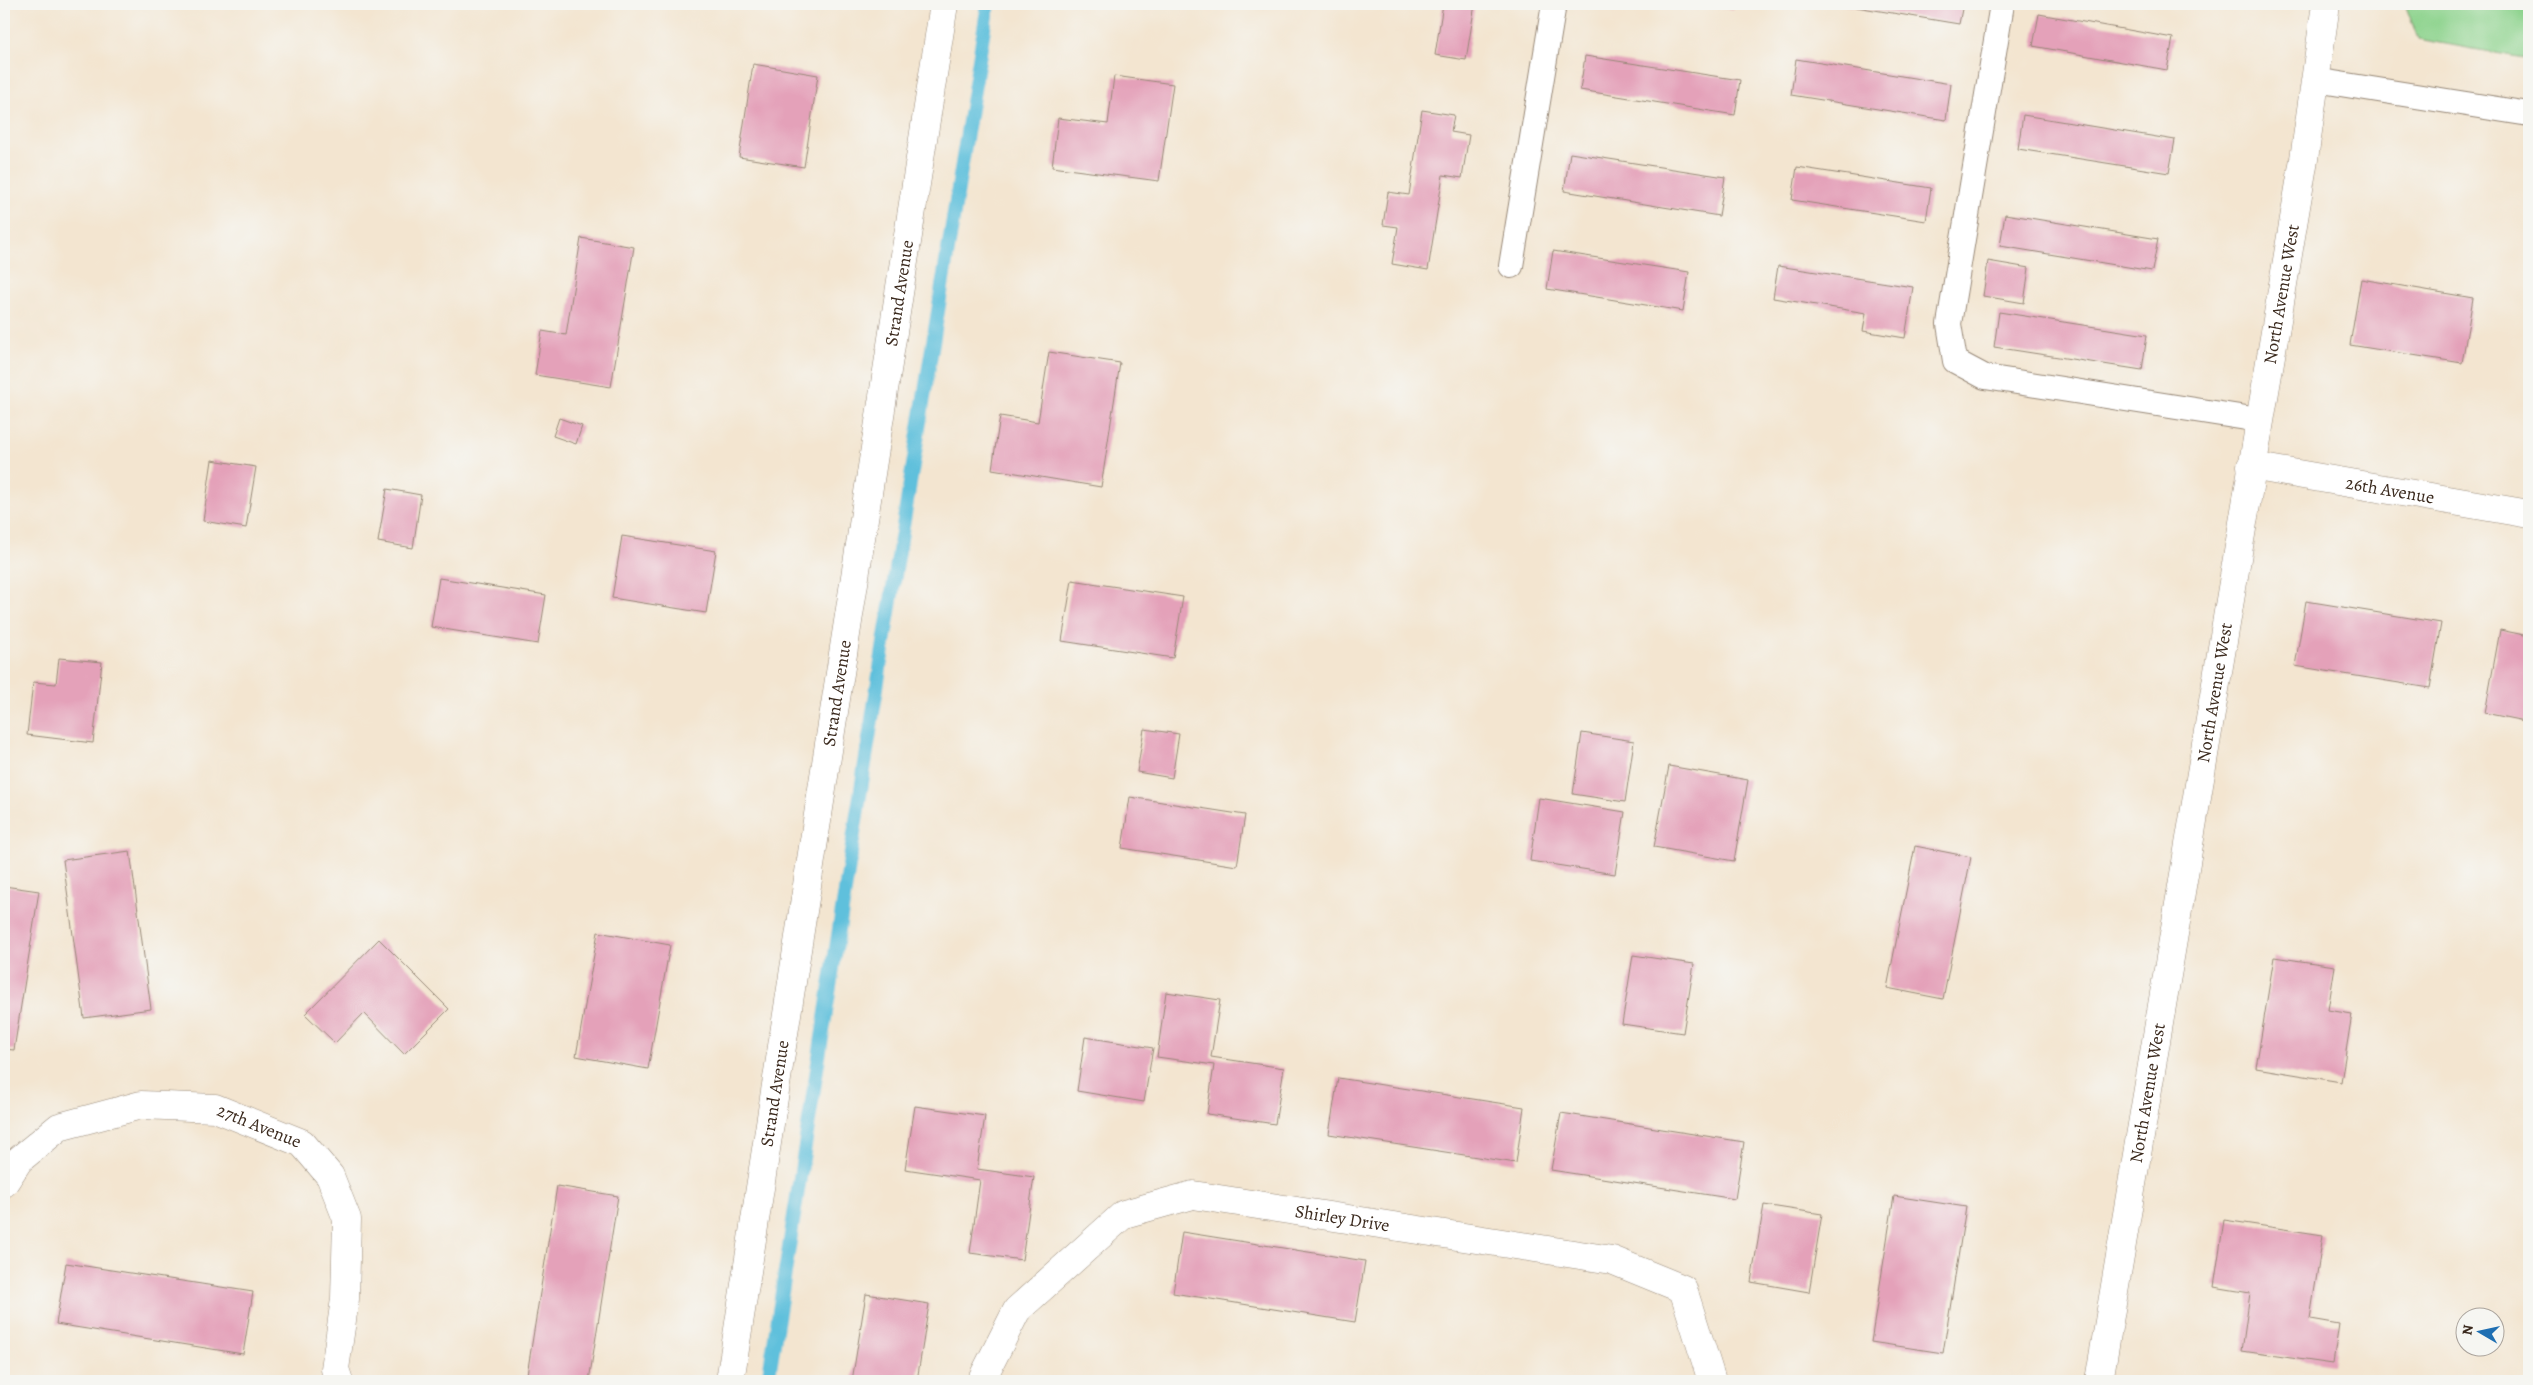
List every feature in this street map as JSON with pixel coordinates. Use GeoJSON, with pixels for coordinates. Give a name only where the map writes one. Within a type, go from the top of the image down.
{"type":"FeatureCollection","features":[{"type":"Feature","properties":{"kind":"street","name":"Strand Avenue"},"geometry":{"type":"LineString","coordinates":[[730,1381],[944,4]]}},
{"type":"Feature","properties":{"kind":"street","name":"North Avenue West"},"geometry":{"type":"LineString","coordinates":[[2099,1381],[2304,159],[2326,4]]}},
{"type":"Feature","properties":{"kind":"street","name":"26th Avenue"},"geometry":{"type":"LineString","coordinates":[[2251,466],[2529,514]]}},
{"type":"Feature","properties":{"kind":"street","name":"27th Avenue"},"geometry":{"type":"LineString","coordinates":[[4,1183],[19,1160],[59,1127],[141,1105],[215,1108],[302,1143],[330,1176],[347,1219],[345,1299],[336,1377]]}},
{"type":"Feature","properties":{"kind":"street","name":"Shirley Drive"},"geometry":{"type":"LineString","coordinates":[[981,1381],[1017,1310],[1124,1214],[1193,1195],[1612,1260],[1683,1289],[1712,1381]]}},
{"type":"Feature","properties":{"kind":"lane"},"geometry":{"type":"LineString","coordinates":[[1511,266],[1554,4]]}},
{"type":"Feature","properties":{"kind":"lane"},"geometry":{"type":"LineString","coordinates":[[2002,4],[1949,324],[1955,361],[1985,377],[2259,420]]}},
{"type":"Feature","properties":{"kind":"lane"},"geometry":{"type":"LineString","coordinates":[[2315,80],[2529,114]]}},
{"type":"Feature","properties":{"kind":"green space"},"geometry":{"type":"Polygon","coordinates":[[[2405,4],[2529,4],[2529,59],[2418,39],[2405,4]]]}},
{"type":"Feature","properties":{"kind":"building"},"geometry":{"type":"Polygon","coordinates":[[[1443,4],[1475,4],[1466,60],[1435,55],[1443,4]]]}},
{"type":"Feature","properties":{"kind":"building"},"geometry":{"type":"Polygon","coordinates":[[[1700,4],[1734,4],[1733,10],[1700,4]]]}},
{"type":"Feature","properties":{"kind":"building"},"geometry":{"type":"Polygon","coordinates":[[[1838,4],[1963,4],[1959,24],[1838,4]]]}},
{"type":"Feature","properties":{"kind":"building"},"geometry":{"type":"Polygon","coordinates":[[[2039,14],[2173,38],[2167,70],[2033,46],[2039,14]]]}},
{"type":"Feature","properties":{"kind":"building"},"geometry":{"type":"Polygon","coordinates":[[[1585,56],[1740,80],[1735,115],[1580,90],[1585,56]]]}},
{"type":"Feature","properties":{"kind":"building"},"geometry":{"type":"Polygon","coordinates":[[[1796,59],[1951,84],[1946,120],[1791,95],[1796,59]]]}},
{"type":"Feature","properties":{"kind":"building"},"geometry":{"type":"Polygon","coordinates":[[[753,64],[818,75],[804,167],[739,157],[753,64]]]}},
{"type":"Feature","properties":{"kind":"building"},"geometry":{"type":"Polygon","coordinates":[[[1114,76],[1173,84],[1159,181],[1052,167],[1058,118],[1108,124],[1114,76]]]}},
{"type":"Feature","properties":{"kind":"building"},"geometry":{"type":"Polygon","coordinates":[[[1422,110],[1454,115],[1451,132],[1469,135],[1462,178],[1443,175],[1428,270],[1392,264],[1398,227],[1383,225],[1388,192],[1409,195],[1422,110]]]}},
{"type":"Feature","properties":{"kind":"building"},"geometry":{"type":"Polygon","coordinates":[[[2023,115],[2175,140],[2169,173],[2018,149],[2023,115]]]}},
{"type":"Feature","properties":{"kind":"building"},"geometry":{"type":"Polygon","coordinates":[[[1570,153],[1725,177],[1719,216],[1564,191],[1570,153]]]}},
{"type":"Feature","properties":{"kind":"building"},"geometry":{"type":"Polygon","coordinates":[[[1797,167],[1931,188],[1926,221],[1792,200],[1797,167]]]}},
{"type":"Feature","properties":{"kind":"building"},"geometry":{"type":"Polygon","coordinates":[[[2005,214],[2158,239],[2152,271],[2000,246],[2005,214]]]}},
{"type":"Feature","properties":{"kind":"building"},"geometry":{"type":"Polygon","coordinates":[[[581,238],[634,247],[611,387],[535,375],[542,331],[566,335],[581,238]]]}},
{"type":"Feature","properties":{"kind":"building"},"geometry":{"type":"Polygon","coordinates":[[[1553,251],[1689,272],[1683,311],[1547,289],[1553,251]]]}},
{"type":"Feature","properties":{"kind":"building"},"geometry":{"type":"Polygon","coordinates":[[[1988,261],[2029,268],[2024,303],[1983,296],[1988,261]]]}},
{"type":"Feature","properties":{"kind":"building"},"geometry":{"type":"Polygon","coordinates":[[[1778,266],[1913,287],[1905,338],[1863,331],[1866,313],[1773,298],[1778,266]]]}},
{"type":"Feature","properties":{"kind":"building"},"geometry":{"type":"Polygon","coordinates":[[[2361,279],[2473,298],[2462,363],[2350,345],[2361,279]]]}},
{"type":"Feature","properties":{"kind":"building"},"geometry":{"type":"Polygon","coordinates":[[[1999,312],[2147,335],[2142,370],[1994,347],[1999,312]]]}},
{"type":"Feature","properties":{"kind":"building"},"geometry":{"type":"Polygon","coordinates":[[[1049,352],[1120,363],[1101,487],[992,469],[1000,416],[1038,422],[1049,352]]]}},
{"type":"Feature","properties":{"kind":"building"},"geometry":{"type":"Polygon","coordinates":[[[559,418],[582,426],[576,444],[553,436],[559,418]]]}},
{"type":"Feature","properties":{"kind":"building"},"geometry":{"type":"Polygon","coordinates":[[[212,460],[256,467],[246,528],[203,521],[212,460]]]}},
{"type":"Feature","properties":{"kind":"building"},"geometry":{"type":"Polygon","coordinates":[[[387,489],[421,495],[413,548],[378,542],[387,489]]]}},
{"type":"Feature","properties":{"kind":"building"},"geometry":{"type":"Polygon","coordinates":[[[622,536],[716,551],[706,613],[612,598],[622,536]]]}},
{"type":"Feature","properties":{"kind":"building"},"geometry":{"type":"Polygon","coordinates":[[[439,578],[546,595],[538,644],[431,627],[439,578]]]}},
{"type":"Feature","properties":{"kind":"building"},"geometry":{"type":"Polygon","coordinates":[[[1072,580],[1183,597],[1173,658],[1062,641],[1072,580]]]}},
{"type":"Feature","properties":{"kind":"building"},"geometry":{"type":"Polygon","coordinates":[[[2306,601],[2441,623],[2430,688],[2295,666],[2306,601]]]}},
{"type":"Feature","properties":{"kind":"building"},"geometry":{"type":"Polygon","coordinates":[[[2500,630],[2529,636],[2529,722],[2485,713],[2500,630]]]}},
{"type":"Feature","properties":{"kind":"building"},"geometry":{"type":"Polygon","coordinates":[[[59,658],[102,662],[93,743],[27,735],[33,682],[56,684],[59,658]]]}},
{"type":"Feature","properties":{"kind":"building"},"geometry":{"type":"Polygon","coordinates":[[[1144,729],[1179,734],[1172,778],[1137,772],[1144,729]]]}},
{"type":"Feature","properties":{"kind":"building"},"geometry":{"type":"Polygon","coordinates":[[[1582,733],[1634,741],[1625,802],[1573,794],[1582,733]]]}},
{"type":"Feature","properties":{"kind":"building"},"geometry":{"type":"Polygon","coordinates":[[[1669,766],[1748,780],[1734,861],[1654,847],[1669,766]]]}},
{"type":"Feature","properties":{"kind":"building"},"geometry":{"type":"Polygon","coordinates":[[[1130,797],[1245,815],[1237,866],[1122,848],[1130,797]]]}},
{"type":"Feature","properties":{"kind":"building"},"geometry":{"type":"Polygon","coordinates":[[[1539,798],[1625,812],[1615,874],[1530,861],[1539,798]]]}},
{"type":"Feature","properties":{"kind":"building"},"geometry":{"type":"Polygon","coordinates":[[[1915,846],[1971,857],[1943,999],[1887,988],[1915,846]]]}},
{"type":"Feature","properties":{"kind":"building"},"geometry":{"type":"Polygon","coordinates":[[[130,851],[151,1009],[84,1018],[63,860],[130,851]]]}},
{"type":"Feature","properties":{"kind":"building"},"geometry":{"type":"Polygon","coordinates":[[[4,886],[39,891],[14,1050],[4,1049],[4,886]]]}},
{"type":"Feature","properties":{"kind":"building"},"geometry":{"type":"Polygon","coordinates":[[[598,932],[670,945],[648,1069],[576,1056],[598,932]]]}},
{"type":"Feature","properties":{"kind":"building"},"geometry":{"type":"Polygon","coordinates":[[[379,939],[449,1009],[404,1054],[364,1013],[335,1043],[305,1014],[379,939]]]}},
{"type":"Feature","properties":{"kind":"building"},"geometry":{"type":"Polygon","coordinates":[[[1633,955],[1694,964],[1683,1033],[1622,1024],[1633,955]]]}},
{"type":"Feature","properties":{"kind":"building"},"geometry":{"type":"Polygon","coordinates":[[[2274,957],[2335,966],[2328,1010],[2352,1014],[2341,1082],[2256,1068],[2274,957]]]}},
{"type":"Feature","properties":{"kind":"building"},"geometry":{"type":"Polygon","coordinates":[[[1166,992],[1220,1000],[1211,1057],[1284,1068],[1275,1124],[1207,1114],[1214,1065],[1157,1057],[1166,992]]]}},
{"type":"Feature","properties":{"kind":"building"},"geometry":{"type":"Polygon","coordinates":[[[1085,1037],[1153,1048],[1144,1102],[1077,1091],[1085,1037]]]}},
{"type":"Feature","properties":{"kind":"building"},"geometry":{"type":"Polygon","coordinates":[[[1338,1078],[1524,1107],[1516,1163],[1329,1134],[1338,1078]]]}},
{"type":"Feature","properties":{"kind":"building"},"geometry":{"type":"Polygon","coordinates":[[[915,1106],[985,1116],[977,1169],[1034,1177],[1022,1260],[970,1253],[980,1180],[905,1169],[915,1106]]]}},
{"type":"Feature","properties":{"kind":"building"},"geometry":{"type":"Polygon","coordinates":[[[1561,1113],[1744,1142],[1735,1199],[1551,1170],[1561,1113]]]}},
{"type":"Feature","properties":{"kind":"building"},"geometry":{"type":"Polygon","coordinates":[[[557,1186],[618,1196],[589,1381],[526,1381],[557,1186]]]}},
{"type":"Feature","properties":{"kind":"building"},"geometry":{"type":"Polygon","coordinates":[[[1894,1196],[1966,1207],[1943,1353],[1871,1342],[1894,1196]]]}},
{"type":"Feature","properties":{"kind":"building"},"geometry":{"type":"Polygon","coordinates":[[[1764,1205],[1822,1214],[1809,1292],[1751,1282],[1764,1205]]]}},
{"type":"Feature","properties":{"kind":"building"},"geometry":{"type":"Polygon","coordinates":[[[2224,1220],[2323,1235],[2310,1319],[2339,1324],[2333,1364],[2242,1351],[2250,1293],[2214,1287],[2224,1220]]]}},
{"type":"Feature","properties":{"kind":"building"},"geometry":{"type":"Polygon","coordinates":[[[1182,1232],[1365,1261],[1355,1322],[1173,1293],[1182,1232]]]}},
{"type":"Feature","properties":{"kind":"building"},"geometry":{"type":"Polygon","coordinates":[[[66,1263],[253,1292],[243,1354],[56,1324],[66,1263]]]}},
{"type":"Feature","properties":{"kind":"building"},"geometry":{"type":"Polygon","coordinates":[[[866,1294],[929,1304],[917,1381],[852,1381],[866,1294]]]}},
{"type":"Feature","properties":{"kind":"waterway"},"geometry":{"type":"LineString","coordinates":[[768,1381],[884,643],[988,4]]}}]}
